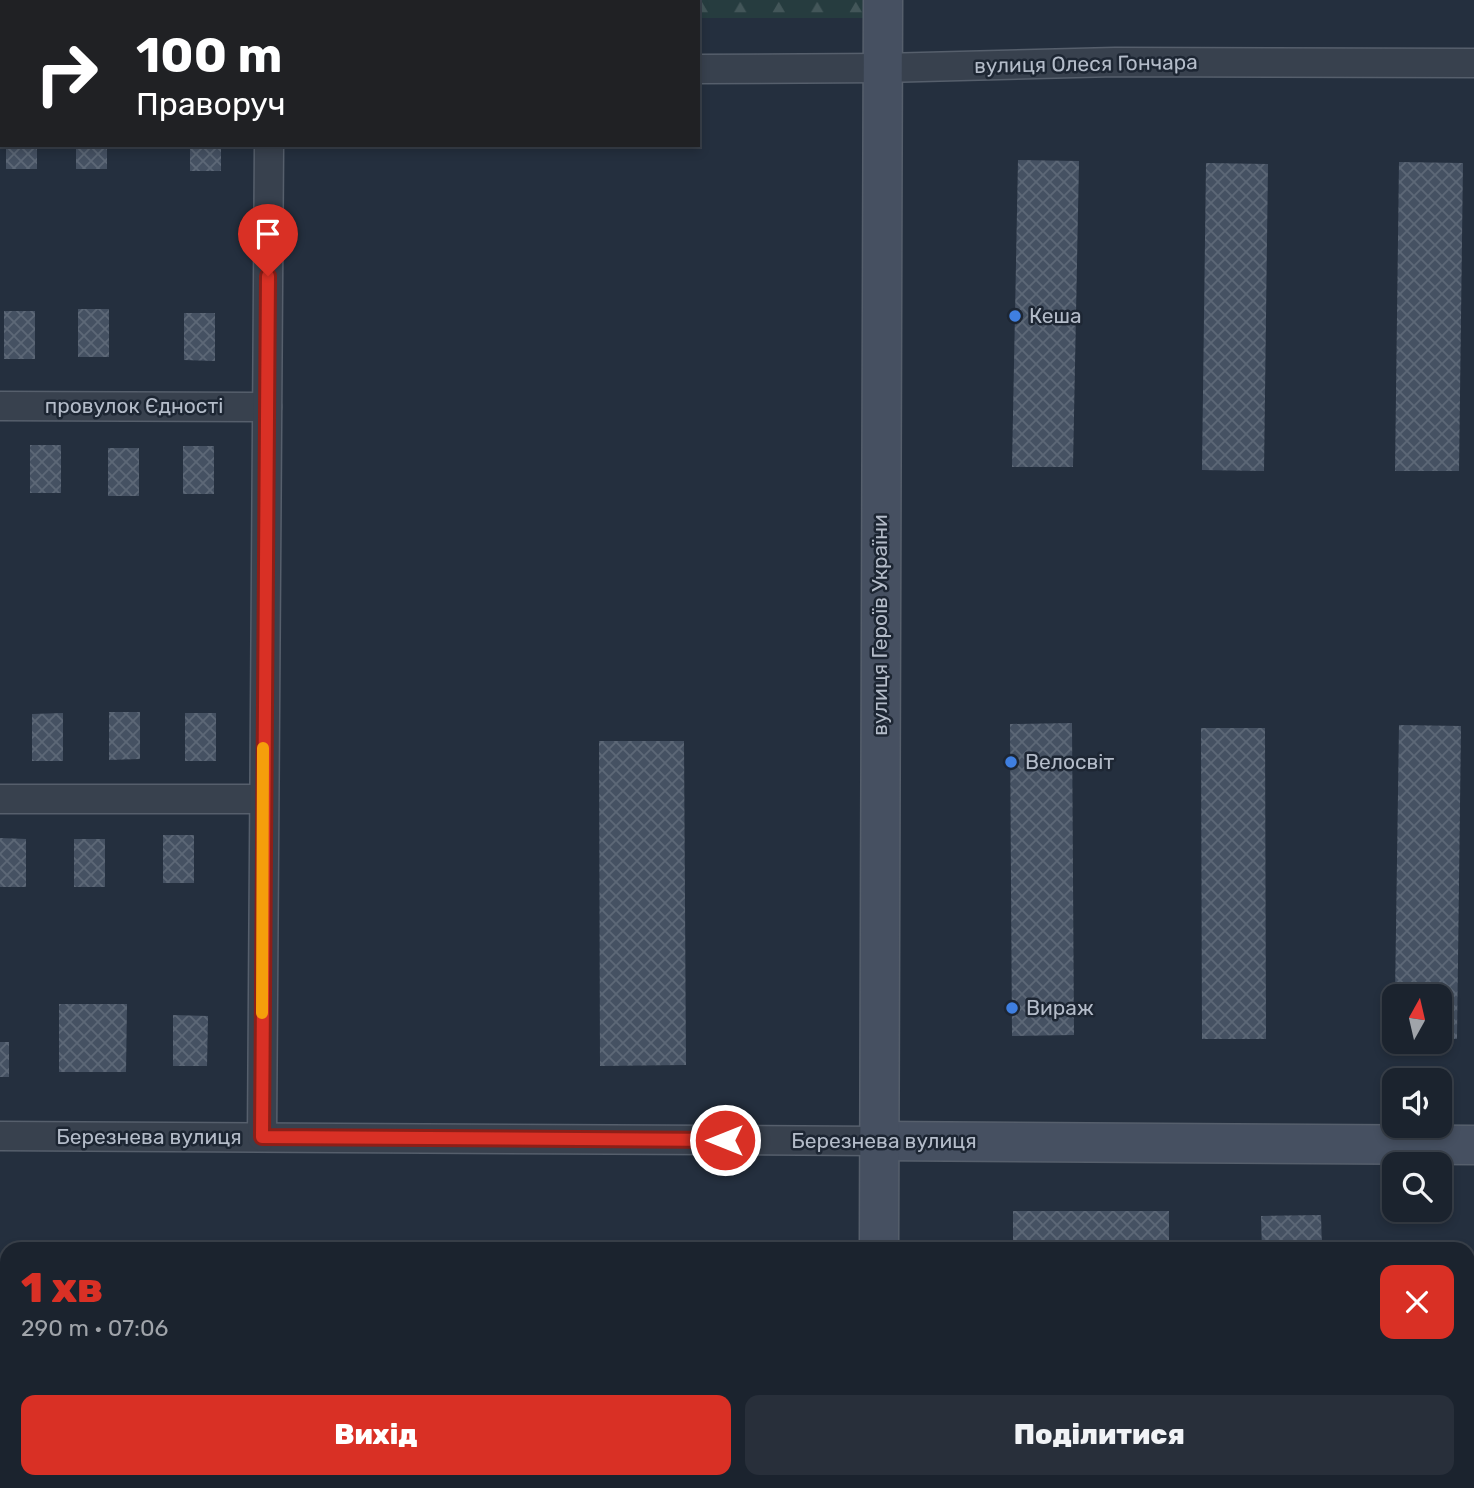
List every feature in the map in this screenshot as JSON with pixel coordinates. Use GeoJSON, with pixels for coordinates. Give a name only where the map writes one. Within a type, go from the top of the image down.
{"type":"FeatureCollection","features":[{"type":"Feature","properties":{"kind":"street","name":"вулиця Героїв України"},"geometry":{"type":"LineString","coordinates":[[878,1242],[883,0]]}},
{"type":"Feature","properties":{"kind":"street","name":"вулиця Олеся Гончара"},"geometry":{"type":"LineString","coordinates":[[700,69],[1115,62],[1474,63]]}},
{"type":"Feature","properties":{"kind":"street"},"geometry":{"type":"LineString","coordinates":[[262,1137],[269,147]]}},
{"type":"Feature","properties":{"kind":"street","name":"провулок Єдності"},"geometry":{"type":"LineString","coordinates":[[0,406],[267,407]]}},
{"type":"Feature","properties":{"kind":"street"},"geometry":{"type":"LineString","coordinates":[[0,799],[263,799]]}},
{"type":"Feature","properties":{"kind":"street","name":"Березнева вулиця"},"geometry":{"type":"LineString","coordinates":[[0,1136],[1474,1145]]}},
{"type":"Feature","properties":{"kind":"green space"},"geometry":{"type":"Polygon","coordinates":[[[700,0],[869,0],[869,18],[700,18],[700,0]]]}},
{"type":"Feature","properties":{"kind":"building"},"geometry":{"type":"Polygon","coordinates":[[[6,147],[37,147],[37,169],[6,169],[6,147]]]}},
{"type":"Feature","properties":{"kind":"building"},"geometry":{"type":"Polygon","coordinates":[[[76,147],[107,147],[107,169],[76,169],[76,147]]]}},
{"type":"Feature","properties":{"kind":"building"},"geometry":{"type":"Polygon","coordinates":[[[190,147],[221,147],[221,171],[190,171],[190,147]]]}},
{"type":"Feature","properties":{"kind":"building"},"geometry":{"type":"Polygon","coordinates":[[[1018,160],[1079,161],[1073,467],[1012,467],[1018,160]]]}},
{"type":"Feature","properties":{"kind":"building"},"geometry":{"type":"Polygon","coordinates":[[[1399,162],[1463,163],[1459,471],[1395,471],[1399,162]]]}},
{"type":"Feature","properties":{"kind":"building"},"geometry":{"type":"Polygon","coordinates":[[[1206,163],[1268,164],[1264,471],[1202,470],[1206,163]]]}},
{"type":"Feature","properties":{"kind":"building"},"geometry":{"type":"Polygon","coordinates":[[[78,309],[109,309],[109,357],[78,357],[78,309]]]}},
{"type":"Feature","properties":{"kind":"building"},"geometry":{"type":"Polygon","coordinates":[[[4,311],[35,311],[35,359],[4,359],[4,311]]]}},
{"type":"Feature","properties":{"kind":"building"},"geometry":{"type":"Polygon","coordinates":[[[184,313],[215,313],[215,361],[184,360],[184,313]]]}},
{"type":"Feature","properties":{"kind":"building"},"geometry":{"type":"Polygon","coordinates":[[[30,445],[61,445],[61,493],[30,493],[30,445]]]}},
{"type":"Feature","properties":{"kind":"building"},"geometry":{"type":"Polygon","coordinates":[[[183,446],[214,446],[214,494],[183,494],[183,446]]]}},
{"type":"Feature","properties":{"kind":"building"},"geometry":{"type":"Polygon","coordinates":[[[108,448],[139,448],[139,496],[108,496],[108,448]]]}},
{"type":"Feature","properties":{"kind":"building"},"geometry":{"type":"Polygon","coordinates":[[[109,712],[140,712],[140,759],[109,760],[109,712]]]}},
{"type":"Feature","properties":{"kind":"building"},"geometry":{"type":"Polygon","coordinates":[[[63,713],[63,761],[32,761],[32,714],[63,713]]]}},
{"type":"Feature","properties":{"kind":"building"},"geometry":{"type":"Polygon","coordinates":[[[185,713],[216,713],[216,761],[185,761],[185,713]]]}},
{"type":"Feature","properties":{"kind":"building"},"geometry":{"type":"Polygon","coordinates":[[[1072,723],[1074,1035],[1012,1036],[1010,724],[1072,723]]]}},
{"type":"Feature","properties":{"kind":"building"},"geometry":{"type":"Polygon","coordinates":[[[1399,725],[1461,726],[1457,1039],[1452,1039],[1452,984],[1395,984],[1399,725]]]}},
{"type":"Feature","properties":{"kind":"building"},"geometry":{"type":"Polygon","coordinates":[[[1201,728],[1265,728],[1266,1039],[1202,1039],[1201,728]]]}},
{"type":"Feature","properties":{"kind":"building"},"geometry":{"type":"Polygon","coordinates":[[[599,741],[684,741],[686,1065],[600,1066],[599,741]]]}},
{"type":"Feature","properties":{"kind":"building"},"geometry":{"type":"Polygon","coordinates":[[[163,835],[194,835],[194,883],[163,883],[163,835]]]}},
{"type":"Feature","properties":{"kind":"building"},"geometry":{"type":"Polygon","coordinates":[[[0,838],[26,839],[26,887],[0,887],[0,838]]]}},
{"type":"Feature","properties":{"kind":"building"},"geometry":{"type":"Polygon","coordinates":[[[74,839],[105,839],[105,887],[74,887],[74,839]]]}},
{"type":"Feature","properties":{"kind":"building"},"geometry":{"type":"Polygon","coordinates":[[[59,1004],[127,1004],[126,1072],[59,1072],[59,1004]]]}},
{"type":"Feature","properties":{"kind":"building"},"geometry":{"type":"Polygon","coordinates":[[[173,1015],[208,1016],[207,1066],[173,1066],[173,1015]]]}},
{"type":"Feature","properties":{"kind":"building"},"geometry":{"type":"Polygon","coordinates":[[[0,1042],[9,1042],[9,1077],[0,1077],[0,1042]]]}},
{"type":"Feature","properties":{"kind":"building"},"geometry":{"type":"Polygon","coordinates":[[[1013,1211],[1169,1211],[1169,1242],[1013,1242],[1013,1211]]]}},
{"type":"Feature","properties":{"kind":"building"},"geometry":{"type":"Polygon","coordinates":[[[1321,1215],[1322,1242],[1262,1242],[1261,1216],[1321,1215]]]}},
{"type":"Feature","properties":{"kind":"slow traffic"},"geometry":{"type":"LineString","coordinates":[[262,1013],[263,748]]}},
{"type":"Feature","properties":{"kind":"place","name":"Кеша"},"geometry":{"type":"Point","coordinates":[1015,316]}},
{"type":"Feature","properties":{"kind":"place","name":"Велосвіт"},"geometry":{"type":"Point","coordinates":[1011,762]}},
{"type":"Feature","properties":{"kind":"place","name":"Вираж"},"geometry":{"type":"Point","coordinates":[1012,1008]}},
{"type":"Feature","properties":{"kind":"route"},"geometry":{"type":"LineString","coordinates":[[268,276],[262,1137],[725,1140]]}}]}
